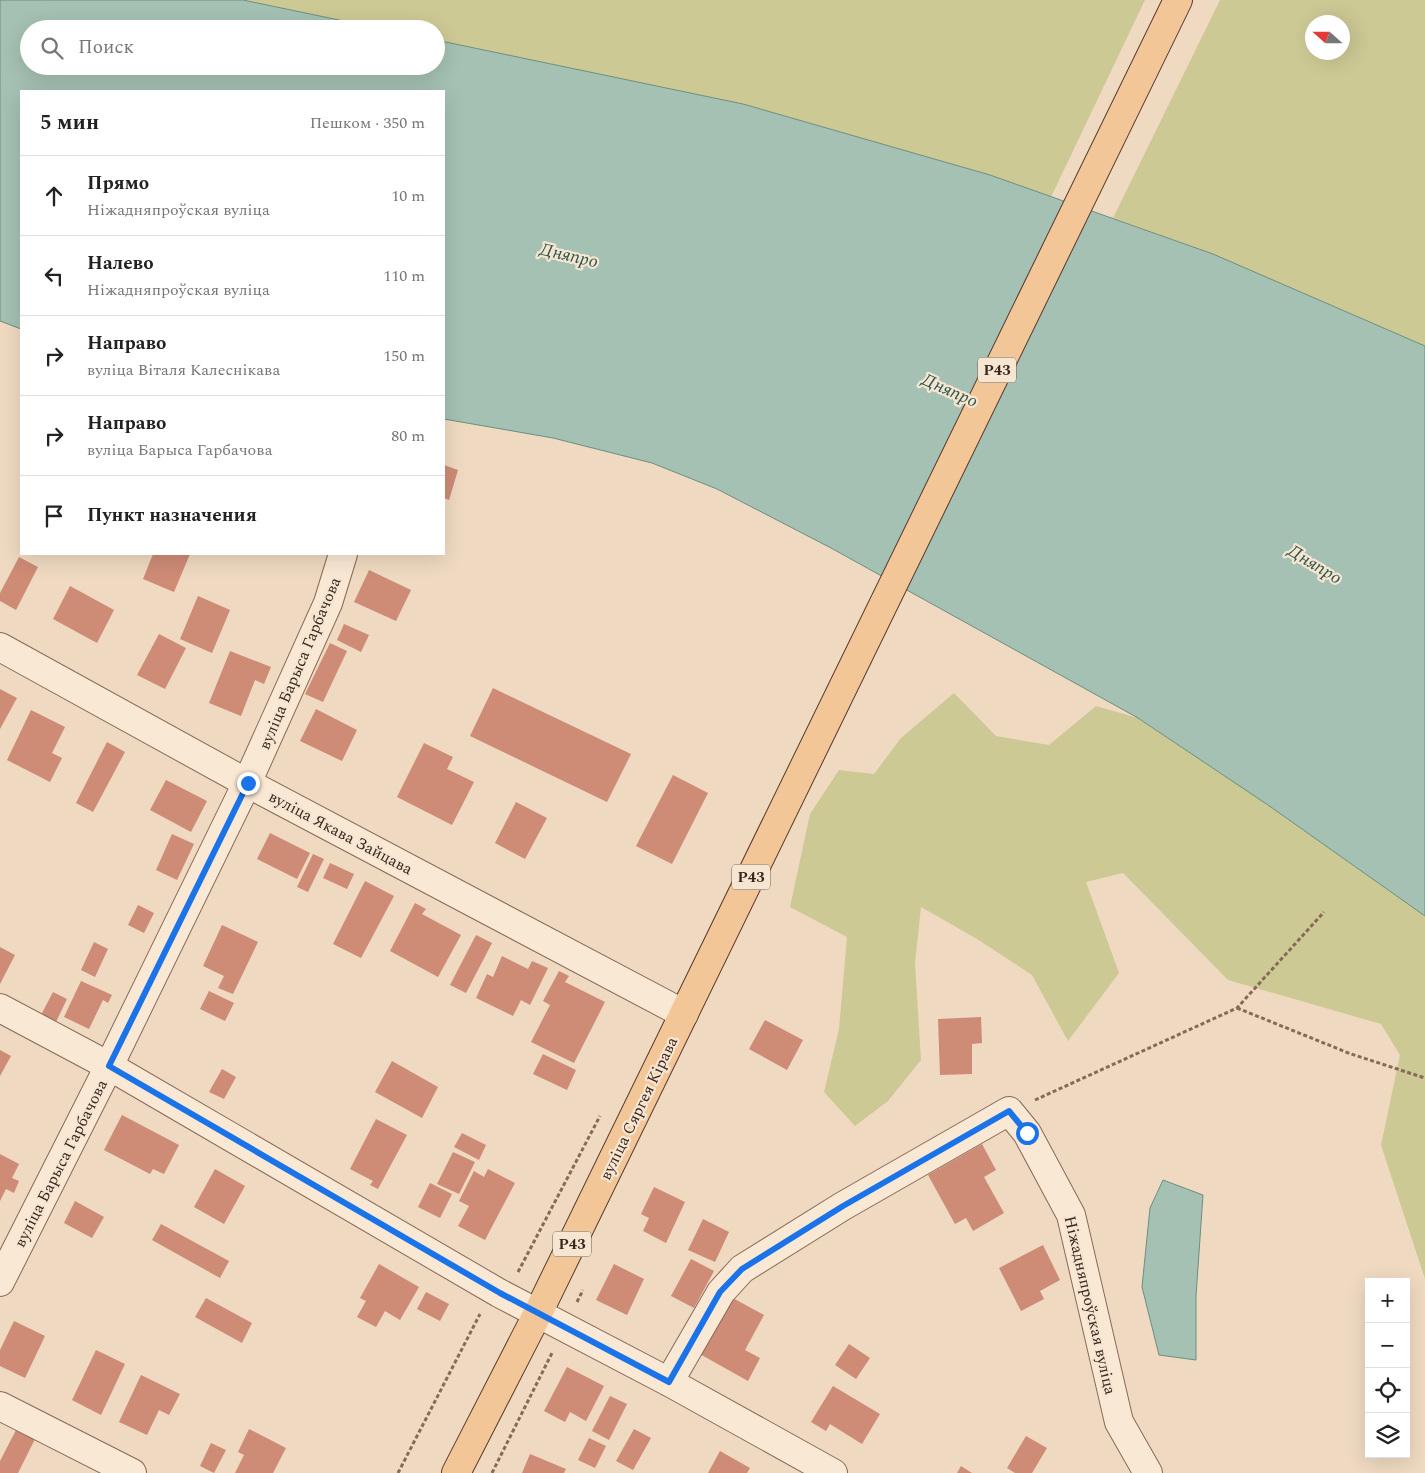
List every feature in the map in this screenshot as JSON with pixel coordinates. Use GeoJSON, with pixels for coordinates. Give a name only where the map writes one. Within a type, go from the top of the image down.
{"type":"FeatureCollection","features":[{"type":"Feature","properties":{"kind":"main road","name":"вуліца Сяргея Кірава"},"geometry":{"type":"LineString","coordinates":[[456,1473],[538,1313],[1178,0]]}},
{"type":"Feature","properties":{"kind":"street","name":"вуліца Барыса Гарбачова"},"geometry":{"type":"LineString","coordinates":[[0,1282],[248,783],[328,603],[343,555]]}},
{"type":"Feature","properties":{"kind":"street","name":"вуліца Якава Зайцава"},"geometry":{"type":"LineString","coordinates":[[0,647],[248,783],[684,1014]]}},
{"type":"Feature","properties":{"kind":"street"},"geometry":{"type":"LineString","coordinates":[[0,1008],[109,1066],[500,1293],[669,1382],[833,1473]]}},
{"type":"Feature","properties":{"kind":"street"},"geometry":{"type":"LineString","coordinates":[[669,1382],[720,1292],[742,1269],[843,1206],[1009,1111]]}},
{"type":"Feature","properties":{"kind":"street","name":"Ніжадняпроўская вуліца"},"geometry":{"type":"LineString","coordinates":[[1009,1111],[1027,1133],[1071,1215],[1119,1422],[1148,1473]]}},
{"type":"Feature","properties":{"kind":"street"},"geometry":{"type":"LineString","coordinates":[[0,1406],[132,1473]]}},
{"type":"Feature","properties":{"kind":"path"},"geometry":{"type":"LineString","coordinates":[[1009,1111],[1237,1008],[1324,912]]}},
{"type":"Feature","properties":{"kind":"path"},"geometry":{"type":"LineString","coordinates":[[1237,1008],[1351,1054],[1425,1078]]}},
{"type":"Feature","properties":{"kind":"path"},"geometry":{"type":"LineString","coordinates":[[398,1473],[481,1313],[518,1273],[601,1115]]}},
{"type":"Feature","properties":{"kind":"shaded area"},"geometry":{"type":"Polygon","coordinates":[[[243,0],[1145,0],[1051,197],[990,175],[743,104],[445,42],[445,20],[339,20],[243,0]]]}},
{"type":"Feature","properties":{"kind":"shaded area"},"geometry":{"type":"Polygon","coordinates":[[[1220,0],[1425,0],[1425,346],[1213,254],[1113,218],[1220,0]]]}},
{"type":"Feature","properties":{"kind":"shaded area"},"geometry":{"type":"Polygon","coordinates":[[[954,693],[996,736],[1049,745],[1096,706],[1138,718],[1268,805],[1425,916],[1425,1279],[1381,1145],[1400,1055],[1381,1024],[1228,980],[1123,873],[1086,882],[1119,973],[1068,1041],[1032,975],[977,939],[921,907],[915,963],[921,1060],[888,1101],[855,1126],[824,1092],[839,1029],[847,937],[790,907],[810,814],[839,770],[874,774],[901,738],[954,693]]]}},
{"type":"Feature","properties":{"kind":"water","name":"Дняпро"},"geometry":{"type":"Polygon","coordinates":[[[0,0],[243,0],[339,20],[20,20],[20,75],[445,75],[445,42],[743,104],[990,175],[1213,254],[1425,346],[1425,916],[1268,805],[1138,718],[831,548],[717,489],[652,463],[553,438],[445,419],[445,90],[20,90],[20,329],[0,321],[0,0]]]}},
{"type":"Feature","properties":{"kind":"water"},"geometry":{"type":"Polygon","coordinates":[[[1163,1180],[1203,1195],[1196,1296],[1196,1360],[1159,1355],[1142,1287],[1150,1208],[1163,1180]]]}},
{"type":"Feature","properties":{"kind":"building"},"geometry":{"type":"Polygon","coordinates":[[[445,465],[458,470],[449,500],[445,498],[445,465]]]}},
{"type":"Feature","properties":{"kind":"building"},"geometry":{"type":"Polygon","coordinates":[[[153,555],[190,555],[174,592],[143,579],[153,555]]]}},
{"type":"Feature","properties":{"kind":"building"},"geometry":{"type":"Polygon","coordinates":[[[19,557],[38,567],[16,610],[0,601],[0,593],[19,557]]]}},
{"type":"Feature","properties":{"kind":"building"},"geometry":{"type":"Polygon","coordinates":[[[369,570],[411,590],[396,621],[354,602],[369,570]]]}},
{"type":"Feature","properties":{"kind":"building"},"geometry":{"type":"Polygon","coordinates":[[[70,586],[114,610],[97,643],[53,619],[70,586]]]}},
{"type":"Feature","properties":{"kind":"building"},"geometry":{"type":"Polygon","coordinates":[[[198,596],[230,610],[212,653],[180,639],[198,596]]]}},
{"type":"Feature","properties":{"kind":"building"},"geometry":{"type":"Polygon","coordinates":[[[344,624],[369,635],[361,652],[337,640],[344,624]]]}},
{"type":"Feature","properties":{"kind":"building"},"geometry":{"type":"Polygon","coordinates":[[[159,634],[186,648],[165,689],[137,675],[159,634]]]}},
{"type":"Feature","properties":{"kind":"building"},"geometry":{"type":"Polygon","coordinates":[[[330,643],[347,651],[323,702],[305,694],[330,643]]]}},
{"type":"Feature","properties":{"kind":"building"},"geometry":{"type":"Polygon","coordinates":[[[230,651],[271,667],[264,684],[255,680],[241,716],[209,703],[230,651]]]}},
{"type":"Feature","properties":{"kind":"building"},"geometry":{"type":"Polygon","coordinates":[[[493,688],[631,754],[607,802],[470,736],[493,688]]]}},
{"type":"Feature","properties":{"kind":"building"},"geometry":{"type":"Polygon","coordinates":[[[0,689],[17,698],[0,729],[0,689]]]}},
{"type":"Feature","properties":{"kind":"building"},"geometry":{"type":"Polygon","coordinates":[[[316,709],[357,730],[342,761],[300,741],[316,709]]]}},
{"type":"Feature","properties":{"kind":"building"},"geometry":{"type":"Polygon","coordinates":[[[31,710],[65,727],[52,753],[62,758],[50,782],[7,760],[31,710]]]}},
{"type":"Feature","properties":{"kind":"building"},"geometry":{"type":"Polygon","coordinates":[[[107,742],[125,752],[93,812],[76,803],[107,742]]]}},
{"type":"Feature","properties":{"kind":"building"},"geometry":{"type":"Polygon","coordinates":[[[424,743],[453,757],[447,769],[474,782],[452,825],[397,797],[424,743]]]}},
{"type":"Feature","properties":{"kind":"building"},"geometry":{"type":"Polygon","coordinates":[[[673,775],[708,793],[672,864],[636,846],[673,775]]]}},
{"type":"Feature","properties":{"kind":"building"},"geometry":{"type":"Polygon","coordinates":[[[166,780],[207,801],[191,832],[150,810],[166,780]]]}},
{"type":"Feature","properties":{"kind":"building"},"geometry":{"type":"Polygon","coordinates":[[[516,802],[547,818],[525,859],[495,843],[516,802]]]}},
{"type":"Feature","properties":{"kind":"building"},"geometry":{"type":"Polygon","coordinates":[[[270,833],[310,853],[297,879],[257,859],[270,833]]]}},
{"type":"Feature","properties":{"kind":"building"},"geometry":{"type":"Polygon","coordinates":[[[172,834],[194,844],[177,880],[156,870],[172,834]]]}},
{"type":"Feature","properties":{"kind":"building"},"geometry":{"type":"Polygon","coordinates":[[[313,854],[324,859],[308,892],[297,887],[313,854]]]}},
{"type":"Feature","properties":{"kind":"building"},"geometry":{"type":"Polygon","coordinates":[[[330,863],[354,874],[347,889],[323,878],[330,863]]]}},
{"type":"Feature","properties":{"kind":"building"},"geometry":{"type":"Polygon","coordinates":[[[365,881],[394,896],[361,958],[333,944],[365,881]]]}},
{"type":"Feature","properties":{"kind":"building"},"geometry":{"type":"Polygon","coordinates":[[[415,903],[426,909],[422,914],[461,935],[438,977],[390,951],[415,903]]]}},
{"type":"Feature","properties":{"kind":"building"},"geometry":{"type":"Polygon","coordinates":[[[138,905],[154,913],[144,933],[128,925],[138,905]]]}},
{"type":"Feature","properties":{"kind":"building"},"geometry":{"type":"Polygon","coordinates":[[[222,925],[258,942],[233,994],[218,988],[224,976],[203,966],[222,925]]]}},
{"type":"Feature","properties":{"kind":"building"},"geometry":{"type":"Polygon","coordinates":[[[476,935],[492,943],[466,993],[450,985],[476,935]]]}},
{"type":"Feature","properties":{"kind":"building"},"geometry":{"type":"Polygon","coordinates":[[[94,942],[108,949],[95,977],[81,970],[94,942]]]}},
{"type":"Feature","properties":{"kind":"building"},"geometry":{"type":"Polygon","coordinates":[[[0,947],[15,955],[0,984],[0,947]]]}},
{"type":"Feature","properties":{"kind":"building"},"geometry":{"type":"Polygon","coordinates":[[[502,956],[528,969],[532,961],[548,968],[530,1005],[521,1000],[513,1016],[476,998],[487,974],[493,977],[502,956]]]}},
{"type":"Feature","properties":{"kind":"building"},"geometry":{"type":"Polygon","coordinates":[[[559,971],[569,976],[565,982],[605,1002],[574,1063],[531,1042],[550,1005],[543,1001],[559,971]]]}},
{"type":"Feature","properties":{"kind":"building"},"geometry":{"type":"Polygon","coordinates":[[[81,981],[112,995],[108,1003],[103,1000],[89,1029],[64,1017],[81,981]]]}},
{"type":"Feature","properties":{"kind":"building"},"geometry":{"type":"Polygon","coordinates":[[[209,991],[234,1003],[225,1021],[200,1009],[209,991]]]}},
{"type":"Feature","properties":{"kind":"building"},"geometry":{"type":"Polygon","coordinates":[[[53,992],[67,999],[56,1022],[41,1015],[53,992]]]}},
{"type":"Feature","properties":{"kind":"building"},"geometry":{"type":"Polygon","coordinates":[[[981,1017],[982,1043],[972,1044],[972,1074],[940,1075],[938,1019],[981,1017]]]}},
{"type":"Feature","properties":{"kind":"building"},"geometry":{"type":"Polygon","coordinates":[[[765,1020],[803,1040],[787,1070],[749,1049],[765,1020]]]}},
{"type":"Feature","properties":{"kind":"building"},"geometry":{"type":"Polygon","coordinates":[[[0,1050],[11,1056],[0,1076],[0,1050]]]}},
{"type":"Feature","properties":{"kind":"building"},"geometry":{"type":"Polygon","coordinates":[[[543,1054],[576,1070],[567,1090],[533,1074],[543,1054]]]}},
{"type":"Feature","properties":{"kind":"building"},"geometry":{"type":"Polygon","coordinates":[[[392,1061],[438,1087],[422,1118],[375,1092],[392,1061]]]}},
{"type":"Feature","properties":{"kind":"building"},"geometry":{"type":"Polygon","coordinates":[[[222,1069],[236,1077],[224,1099],[209,1092],[222,1069]]]}},
{"type":"Feature","properties":{"kind":"building"},"geometry":{"type":"Polygon","coordinates":[[[122,1115],[179,1145],[164,1174],[153,1169],[150,1174],[104,1150],[122,1115]]]}},
{"type":"Feature","properties":{"kind":"building"},"geometry":{"type":"Polygon","coordinates":[[[376,1119],[407,1135],[378,1189],[370,1185],[373,1181],[350,1169],[376,1119]]]}},
{"type":"Feature","properties":{"kind":"building"},"geometry":{"type":"Polygon","coordinates":[[[462,1133],[486,1145],[479,1160],[454,1147],[462,1133]]]}},
{"type":"Feature","properties":{"kind":"building"},"geometry":{"type":"Polygon","coordinates":[[[982,1144],[996,1170],[984,1177],[1004,1213],[973,1231],[966,1218],[955,1224],[928,1175],[982,1144]]]}},
{"type":"Feature","properties":{"kind":"building"},"geometry":{"type":"Polygon","coordinates":[[[453,1152],[475,1162],[459,1194],[437,1184],[453,1152]]]}},
{"type":"Feature","properties":{"kind":"building"},"geometry":{"type":"Polygon","coordinates":[[[0,1154],[19,1164],[12,1178],[19,1181],[14,1193],[6,1189],[0,1201],[0,1154]]]}},
{"type":"Feature","properties":{"kind":"building"},"geometry":{"type":"Polygon","coordinates":[[[215,1169],[245,1186],[224,1224],[194,1207],[215,1169]]]}},
{"type":"Feature","properties":{"kind":"building"},"geometry":{"type":"Polygon","coordinates":[[[488,1169],[515,1183],[485,1240],[458,1226],[469,1206],[459,1201],[474,1171],[484,1177],[488,1169]]]}},
{"type":"Feature","properties":{"kind":"building"},"geometry":{"type":"Polygon","coordinates":[[[430,1183],[452,1194],[440,1218],[418,1207],[430,1183]]]}},
{"type":"Feature","properties":{"kind":"building"},"geometry":{"type":"Polygon","coordinates":[[[654,1187],[685,1202],[666,1243],[643,1231],[649,1218],[641,1214],[654,1187]]]}},
{"type":"Feature","properties":{"kind":"building"},"geometry":{"type":"Polygon","coordinates":[[[75,1201],[104,1217],[92,1238],[64,1223],[75,1201]]]}},
{"type":"Feature","properties":{"kind":"building"},"geometry":{"type":"Polygon","coordinates":[[[703,1219],[729,1232],[715,1262],[688,1250],[703,1219]]]}},
{"type":"Feature","properties":{"kind":"building"},"geometry":{"type":"Polygon","coordinates":[[[161,1224],[229,1261],[220,1278],[152,1240],[161,1224]]]}},
{"type":"Feature","properties":{"kind":"building"},"geometry":{"type":"Polygon","coordinates":[[[1043,1245],[1060,1280],[1040,1291],[1044,1299],[1021,1311],[999,1268],[1043,1245]]]}},
{"type":"Feature","properties":{"kind":"building"},"geometry":{"type":"Polygon","coordinates":[[[691,1259],[714,1271],[694,1308],[671,1296],[691,1259]]]}},
{"type":"Feature","properties":{"kind":"building"},"geometry":{"type":"Polygon","coordinates":[[[379,1264],[419,1287],[400,1320],[385,1311],[376,1327],[357,1317],[366,1301],[360,1298],[379,1264]]]}},
{"type":"Feature","properties":{"kind":"building"},"geometry":{"type":"Polygon","coordinates":[[[614,1264],[644,1279],[627,1315],[596,1300],[614,1264]]]}},
{"type":"Feature","properties":{"kind":"building"},"geometry":{"type":"Polygon","coordinates":[[[426,1292],[449,1304],[440,1321],[417,1309],[426,1292]]]}},
{"type":"Feature","properties":{"kind":"building"},"geometry":{"type":"Polygon","coordinates":[[[729,1296],[764,1315],[745,1350],[760,1358],[748,1381],[698,1353],[729,1296]]]}},
{"type":"Feature","properties":{"kind":"building"},"geometry":{"type":"Polygon","coordinates":[[[206,1298],[252,1323],[242,1343],[195,1317],[206,1298]]]}},
{"type":"Feature","properties":{"kind":"building"},"geometry":{"type":"Polygon","coordinates":[[[14,1321],[45,1336],[25,1378],[0,1366],[0,1350],[14,1321]]]}},
{"type":"Feature","properties":{"kind":"building"},"geometry":{"type":"Polygon","coordinates":[[[849,1344],[870,1358],[856,1379],[835,1365],[849,1344]]]}},
{"type":"Feature","properties":{"kind":"building"},"geometry":{"type":"Polygon","coordinates":[[[96,1350],[125,1364],[101,1415],[72,1400],[96,1350]]]}},
{"type":"Feature","properties":{"kind":"building"},"geometry":{"type":"Polygon","coordinates":[[[567,1367],[604,1386],[586,1421],[570,1412],[565,1422],[544,1411],[567,1367]]]}},
{"type":"Feature","properties":{"kind":"building"},"geometry":{"type":"Polygon","coordinates":[[[141,1375],[180,1394],[169,1415],[159,1410],[147,1435],[119,1422],[141,1375]]]}},
{"type":"Feature","properties":{"kind":"building"},"geometry":{"type":"Polygon","coordinates":[[[833,1386],[880,1414],[862,1444],[830,1424],[826,1431],[811,1422],[833,1386]]]}},
{"type":"Feature","properties":{"kind":"building"},"geometry":{"type":"Polygon","coordinates":[[[610,1396],[627,1404],[609,1440],[592,1431],[610,1396]]]}},
{"type":"Feature","properties":{"kind":"building"},"geometry":{"type":"Polygon","coordinates":[[[249,1429],[286,1448],[273,1473],[235,1473],[244,1455],[238,1452],[249,1429]]]}},
{"type":"Feature","properties":{"kind":"building"},"geometry":{"type":"Polygon","coordinates":[[[634,1429],[651,1438],[633,1470],[616,1461],[634,1429]]]}},
{"type":"Feature","properties":{"kind":"building"},"geometry":{"type":"Polygon","coordinates":[[[16,1430],[35,1439],[18,1473],[0,1473],[0,1461],[16,1430]]]}},
{"type":"Feature","properties":{"kind":"building"},"geometry":{"type":"Polygon","coordinates":[[[1026,1436],[1047,1448],[1032,1473],[1015,1473],[1007,1468],[1026,1436]]]}},
{"type":"Feature","properties":{"kind":"building"},"geometry":{"type":"Polygon","coordinates":[[[589,1438],[606,1446],[595,1468],[578,1460],[589,1438]]]}},
{"type":"Feature","properties":{"kind":"building"},"geometry":{"type":"Polygon","coordinates":[[[211,1443],[226,1450],[214,1473],[200,1466],[211,1443]]]}},
{"type":"Feature","properties":{"kind":"building"},"geometry":{"type":"Polygon","coordinates":[[[720,1451],[750,1468],[747,1473],[708,1473],[720,1451]]]}},
{"type":"Feature","properties":{"kind":"building"},"geometry":{"type":"Polygon","coordinates":[[[530,1454],[566,1469],[564,1473],[522,1473],[530,1454]]]}},
{"type":"Feature","properties":{"kind":"building"},"geometry":{"type":"Polygon","coordinates":[[[961,1466],[972,1473],[957,1473],[961,1466]]]}},
{"type":"Feature","properties":{"kind":"route"},"geometry":{"type":"LineString","coordinates":[[248,783],[109,1066],[500,1293],[669,1382],[720,1292],[742,1269],[843,1206],[1009,1111],[1027,1133]]}}]}
